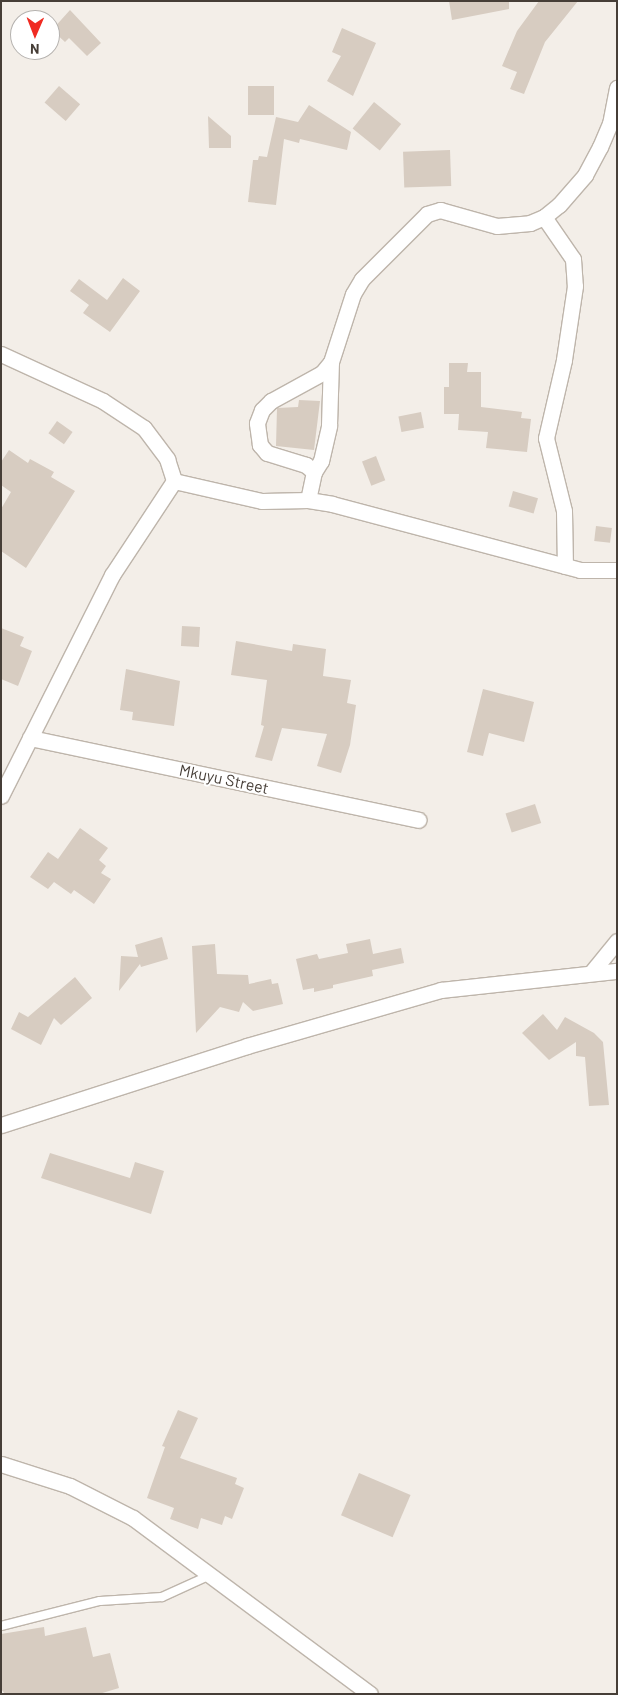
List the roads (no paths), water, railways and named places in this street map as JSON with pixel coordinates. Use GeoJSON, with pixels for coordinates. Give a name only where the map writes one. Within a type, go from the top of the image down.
{"type":"FeatureCollection","features":[{"type":"Feature","properties":{"kind":"street"},"geometry":{"type":"LineString","coordinates":[[308,500],[314,472],[321,461],[329,425],[331,362],[353,294],[362,279],[427,214],[440,210],[497,226],[530,223],[544,217],[585,175],[610,124],[617,88]]}},
{"type":"Feature","properties":{"kind":"street"},"geometry":{"type":"LineString","coordinates":[[544,217],[573,259],[575,286],[564,360],[546,438],[564,511],[565,566]]}},
{"type":"Feature","properties":{"kind":"street"},"geometry":{"type":"LineString","coordinates":[[1,354],[103,401],[144,428],[167,459],[174,482]]}},
{"type":"Feature","properties":{"kind":"street"},"geometry":{"type":"LineString","coordinates":[[314,472],[306,465],[267,453],[260,445],[257,423],[262,410],[271,401],[316,377],[331,362]]}},
{"type":"Feature","properties":{"kind":"street"},"geometry":{"type":"LineString","coordinates":[[174,482],[262,501],[308,500],[593,573],[617,570]]}},
{"type":"Feature","properties":{"kind":"street"},"geometry":{"type":"LineString","coordinates":[[1,796],[112,575],[174,482]]}},
{"type":"Feature","properties":{"kind":"street","name":"Mkuyu Street"},"geometry":{"type":"LineString","coordinates":[[30,738],[418,820]]}},
{"type":"Feature","properties":{"kind":"street"},"geometry":{"type":"LineString","coordinates":[[591,973],[617,941]]}},
{"type":"Feature","properties":{"kind":"street"},"geometry":{"type":"LineString","coordinates":[[1,1125],[247,1046],[441,990],[617,971]]}},
{"type":"Feature","properties":{"kind":"street"},"geometry":{"type":"LineString","coordinates":[[1,1464],[95,1496],[133,1518],[208,1576],[370,1694]]}},
{"type":"Feature","properties":{"kind":"lane"},"geometry":{"type":"LineString","coordinates":[[1,1626],[100,1602],[162,1597],[208,1576]]}}]}
